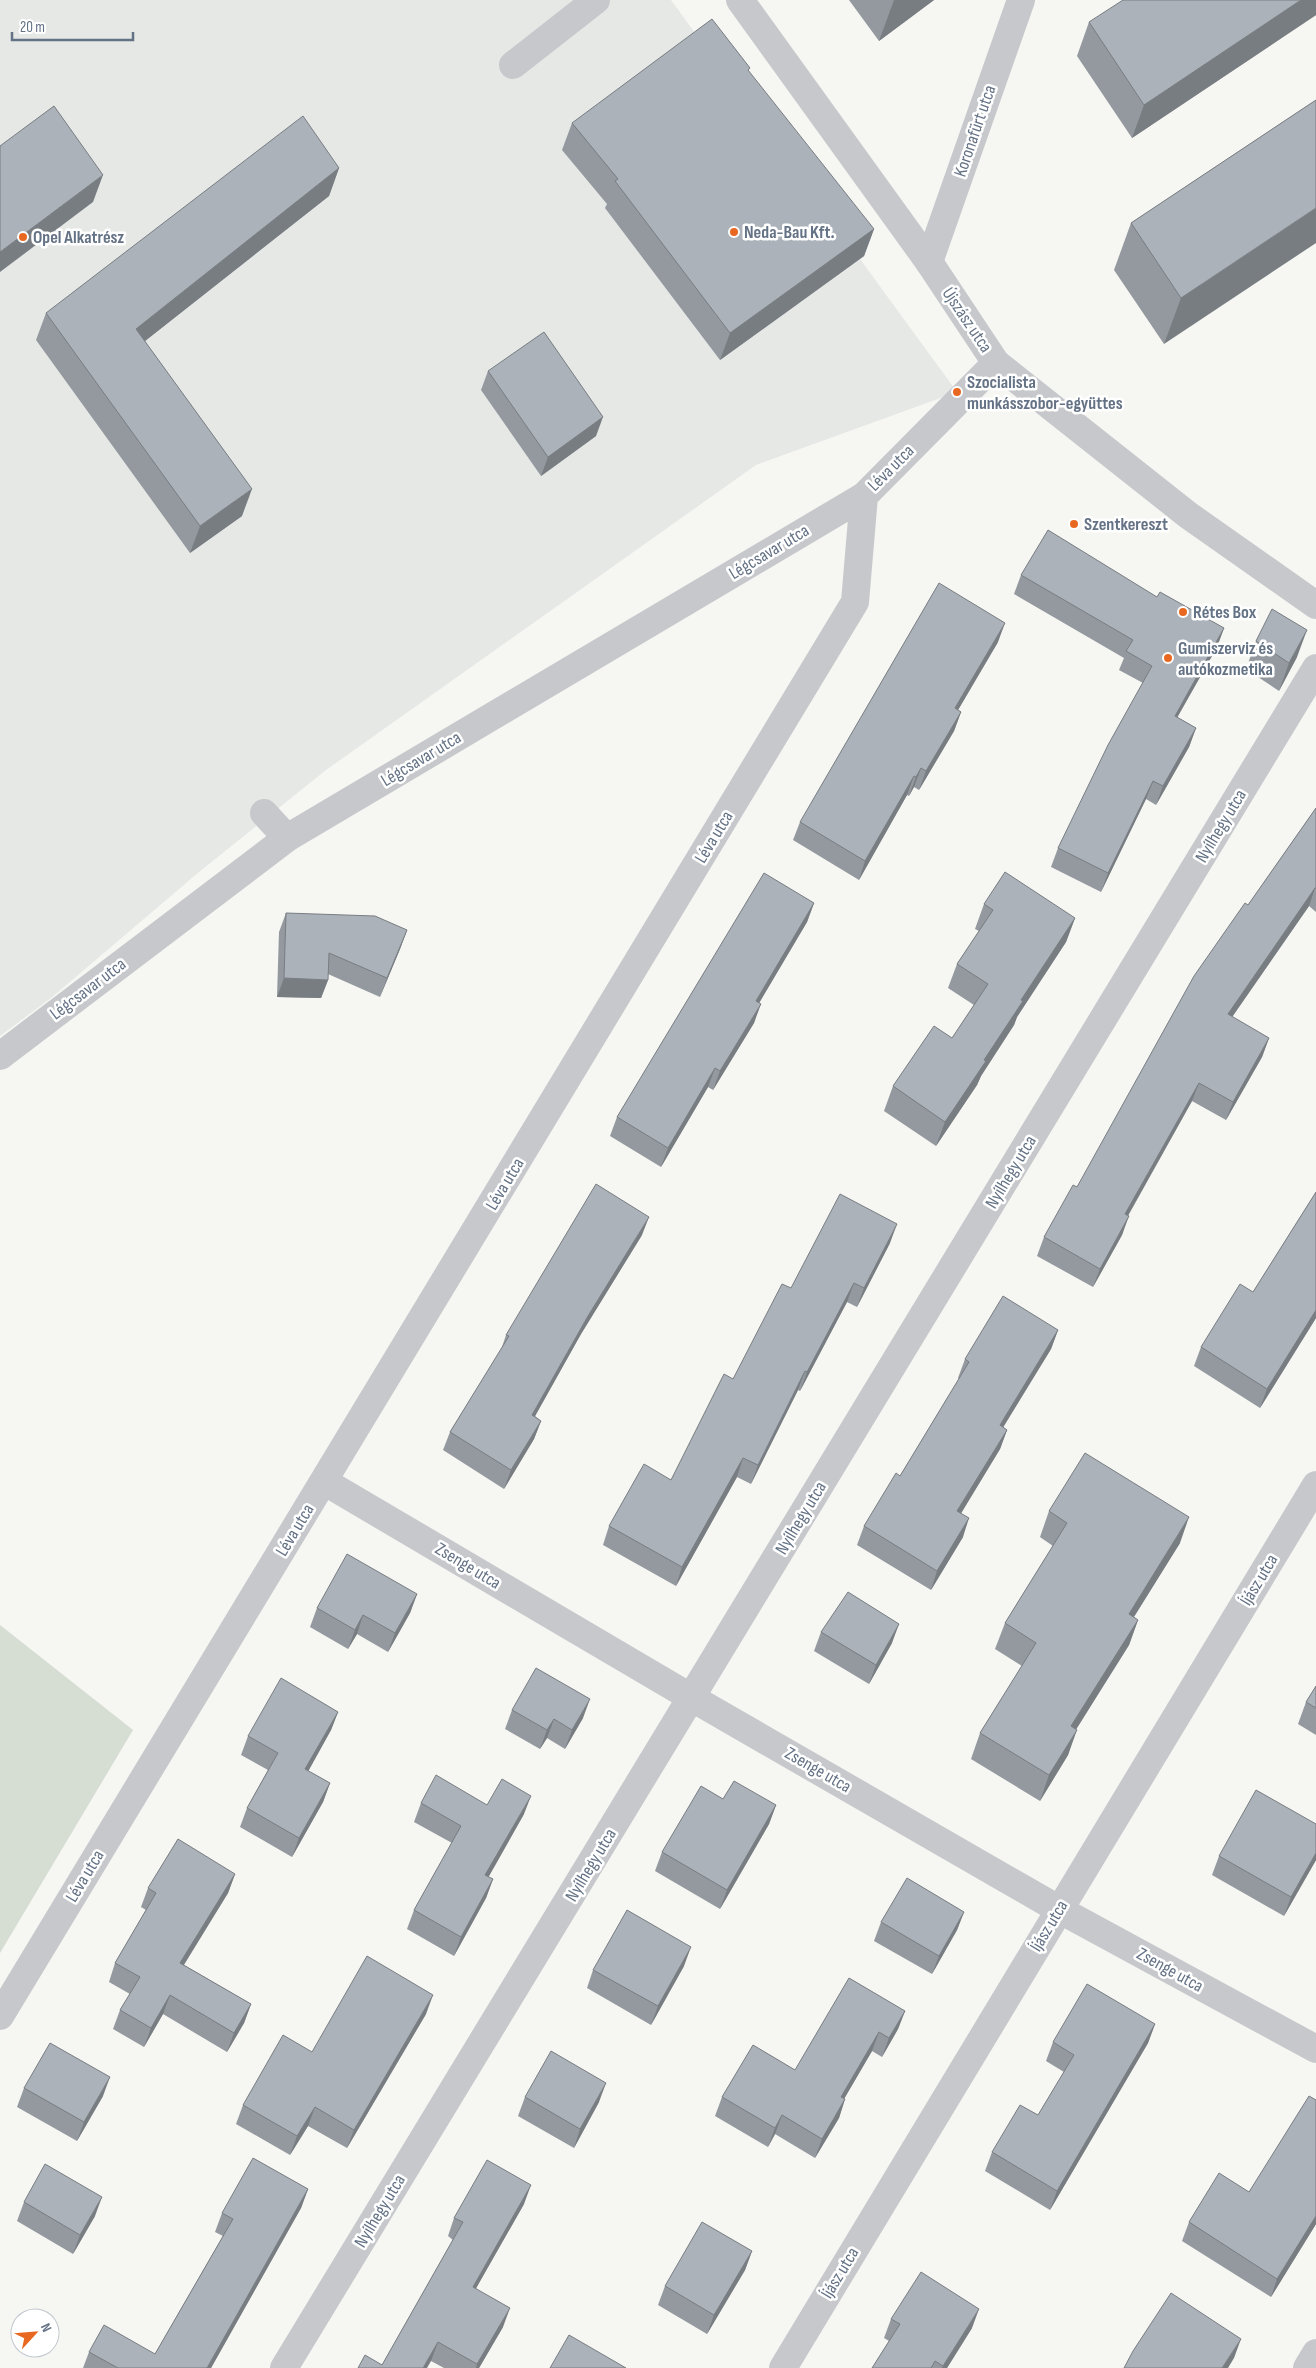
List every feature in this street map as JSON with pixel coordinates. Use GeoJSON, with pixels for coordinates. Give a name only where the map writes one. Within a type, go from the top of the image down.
{"type":"FeatureCollection","features":[{"type":"Feature","properties":{"kind":"street"},"geometry":{"type":"LineString","coordinates":[[513,65],[596,0]]}},
{"type":"Feature","properties":{"kind":"street","name":"Újszász utca"},"geometry":{"type":"LineString","coordinates":[[740,0],[929,262],[996,363],[1188,515],[1316,605]]}},
{"type":"Feature","properties":{"kind":"street","name":"Koronafürt utca"},"geometry":{"type":"LineString","coordinates":[[929,262],[1021,0]]}},
{"type":"Feature","properties":{"kind":"street","name":"Léva utca"},"geometry":{"type":"LineString","coordinates":[[0,2016],[325,1482],[855,602],[864,496],[996,363]]}},
{"type":"Feature","properties":{"kind":"street","name":"Légcsavar utca"},"geometry":{"type":"LineString","coordinates":[[0,1056],[287,838],[864,496]]}},
{"type":"Feature","properties":{"kind":"street","name":"Nyílhegy utca"},"geometry":{"type":"LineString","coordinates":[[284,2368],[1316,668]]}},
{"type":"Feature","properties":{"kind":"street"},"geometry":{"type":"LineString","coordinates":[[264,813],[287,838]]}},
{"type":"Feature","properties":{"kind":"street","name":"Zsenge utca"},"geometry":{"type":"LineString","coordinates":[[325,1482],[692,1698],[1060,1910],[1316,2049]]}},
{"type":"Feature","properties":{"kind":"street","name":"Íjász utca"},"geometry":{"type":"LineString","coordinates":[[783,2368],[1316,1485]]}},
{"type":"Feature","properties":{"kind":"street"},"geometry":{"type":"LineString","coordinates":[[1307,2368],[1316,2353]]}},
{"type":"Feature","properties":{"kind":"shaded area"},"geometry":{"type":"Polygon","coordinates":[[[0,0],[671,0],[957,392],[756,465],[326,770],[199,872],[51,998],[0,1036],[0,0]]]}},
{"type":"Feature","properties":{"kind":"shaded area"},"geometry":{"type":"Polygon","coordinates":[[[0,1625],[133,1730],[0,1953],[0,1625]]]}},
{"type":"Feature","properties":{"kind":"building"},"geometry":{"type":"Polygon","coordinates":[[[1123,0],[1301,0],[1144,105],[1089,22],[1123,0]]]}},
{"type":"Feature","properties":{"kind":"building"},"geometry":{"type":"Polygon","coordinates":[[[712,19],[750,68],[748,70],[874,229],[730,333],[615,181],[618,179],[572,123],[712,19]]]}},
{"type":"Feature","properties":{"kind":"building"},"geometry":{"type":"Polygon","coordinates":[[[1316,100],[1316,208],[1181,298],[1131,223],[1316,100]]]}},
{"type":"Feature","properties":{"kind":"building","name":"Opel Alkatrész"},"geometry":{"type":"Polygon","coordinates":[[[54,106],[103,175],[0,252],[0,146],[54,106]]]}},
{"type":"Feature","properties":{"kind":"building"},"geometry":{"type":"Polygon","coordinates":[[[303,116],[339,168],[136,329],[252,489],[200,526],[46,313],[303,116]]]}},
{"type":"Feature","properties":{"kind":"building"},"geometry":{"type":"Polygon","coordinates":[[[544,332],[603,417],[548,457],[488,371],[544,332]]]}},
{"type":"Feature","properties":{"kind":"building"},"geometry":{"type":"Polygon","coordinates":[[[1048,530],[1157,597],[1160,592],[1224,628],[1175,716],[1196,728],[1163,786],[1153,781],[1108,873],[1058,848],[1108,745],[1152,666],[1126,651],[1133,640],[1021,575],[1048,530]]]}},
{"type":"Feature","properties":{"kind":"building"},"geometry":{"type":"Polygon","coordinates":[[[939,583],[1005,623],[955,708],[961,712],[926,771],[921,768],[916,777],[914,776],[865,861],[800,822],[939,583]]]}},
{"type":"Feature","properties":{"kind":"building"},"geometry":{"type":"Polygon","coordinates":[[[1272,609],[1307,630],[1289,663],[1256,641],[1272,609]]]}},
{"type":"Feature","properties":{"kind":"building"},"geometry":{"type":"Polygon","coordinates":[[[1316,808],[1316,888],[1228,1014],[1269,1038],[1233,1102],[1199,1083],[1125,1214],[1129,1216],[1100,1269],[1044,1237],[1073,1185],[1077,1187],[1194,976],[1245,903],[1248,905],[1316,808]]]}},
{"type":"Feature","properties":{"kind":"building"},"geometry":{"type":"Polygon","coordinates":[[[1005,872],[1075,918],[1021,1000],[1023,1001],[984,1060],[986,1061],[945,1122],[893,1086],[934,1026],[952,1038],[988,984],[957,964],[993,910],[984,904],[1005,872]]]}},
{"type":"Feature","properties":{"kind":"building"},"geometry":{"type":"Polygon","coordinates":[[[764,873],[814,903],[756,1001],[761,1004],[720,1071],[715,1068],[668,1148],[617,1117],[764,873]]]}},
{"type":"Feature","properties":{"kind":"building"},"geometry":{"type":"Polygon","coordinates":[[[286,913],[375,916],[407,930],[387,978],[329,953],[328,980],[284,978],[286,913]]]}},
{"type":"Feature","properties":{"kind":"building"},"geometry":{"type":"Polygon","coordinates":[[[596,1184],[649,1217],[588,1316],[532,1415],[541,1421],[511,1470],[450,1432],[509,1336],[506,1335],[596,1184]]]}},
{"type":"Feature","properties":{"kind":"building"},"geometry":{"type":"Polygon","coordinates":[[[1316,1192],[1316,1310],[1267,1389],[1201,1347],[1240,1284],[1253,1292],[1316,1192]]]}},
{"type":"Feature","properties":{"kind":"building"},"geometry":{"type":"Polygon","coordinates":[[[840,1194],[897,1224],[864,1288],[854,1283],[807,1372],[805,1371],[758,1465],[743,1458],[682,1567],[609,1526],[644,1464],[671,1480],[724,1374],[733,1379],[782,1284],[791,1288],[840,1194]]]}},
{"type":"Feature","properties":{"kind":"building"},"geometry":{"type":"Polygon","coordinates":[[[1003,1296],[1058,1330],[1000,1425],[1007,1430],[957,1511],[969,1518],[937,1571],[864,1526],[896,1473],[900,1476],[969,1362],[965,1359],[1003,1296]]]}},
{"type":"Feature","properties":{"kind":"building"},"geometry":{"type":"Polygon","coordinates":[[[1085,1453],[1189,1517],[1129,1614],[1138,1620],[1071,1726],[1077,1730],[1049,1775],[980,1733],[1036,1643],[1005,1623],[1067,1523],[1049,1511],[1085,1453]]]}},
{"type":"Feature","properties":{"kind":"building"},"geometry":{"type":"Polygon","coordinates":[[[347,1554],[417,1594],[395,1633],[363,1615],[355,1630],[317,1608],[347,1554]]]}},
{"type":"Feature","properties":{"kind":"building"},"geometry":{"type":"Polygon","coordinates":[[[848,1592],[899,1624],[876,1665],[821,1632],[848,1592]]]}},
{"type":"Feature","properties":{"kind":"building"},"geometry":{"type":"Polygon","coordinates":[[[536,1668],[590,1699],[572,1730],[554,1719],[547,1730],[512,1710],[536,1668]]]}},
{"type":"Feature","properties":{"kind":"building"},"geometry":{"type":"Polygon","coordinates":[[[281,1678],[338,1712],[305,1769],[330,1783],[299,1838],[247,1808],[278,1753],[248,1736],[281,1678]]]}},
{"type":"Feature","properties":{"kind":"building"},"geometry":{"type":"Polygon","coordinates":[[[1316,1686],[1316,1708],[1306,1702],[1316,1686]]]}},
{"type":"Feature","properties":{"kind":"building"},"geometry":{"type":"Polygon","coordinates":[[[436,1775],[487,1805],[502,1779],[531,1796],[485,1875],[493,1879],[461,1937],[414,1910],[461,1826],[421,1803],[436,1775]]]}},
{"type":"Feature","properties":{"kind":"building"},"geometry":{"type":"Polygon","coordinates":[[[734,1781],[776,1805],[727,1890],[662,1852],[701,1786],[723,1799],[734,1781]]]}},
{"type":"Feature","properties":{"kind":"building"},"geometry":{"type":"Polygon","coordinates":[[[1256,1790],[1316,1824],[1316,1853],[1291,1897],[1219,1856],[1256,1790]]]}},
{"type":"Feature","properties":{"kind":"building"},"geometry":{"type":"Polygon","coordinates":[[[178,1839],[235,1874],[180,1963],[251,2004],[234,2033],[170,1995],[151,2028],[120,2010],[140,1977],[115,1963],[156,1893],[148,1888],[178,1839]]]}},
{"type":"Feature","properties":{"kind":"building"},"geometry":{"type":"Polygon","coordinates":[[[907,1878],[964,1912],[939,1956],[881,1922],[907,1878]]]}},
{"type":"Feature","properties":{"kind":"building"},"geometry":{"type":"Polygon","coordinates":[[[627,1910],[691,1947],[658,2006],[593,1970],[627,1910]]]}},
{"type":"Feature","properties":{"kind":"building"},"geometry":{"type":"Polygon","coordinates":[[[367,1956],[433,1995],[354,2130],[315,2107],[297,2136],[243,2105],[283,2035],[312,2052],[367,1956]]]}},
{"type":"Feature","properties":{"kind":"building"},"geometry":{"type":"Polygon","coordinates":[[[849,1978],[905,2011],[889,2038],[879,2032],[841,2097],[845,2099],[822,2139],[782,2115],[775,2128],[722,2097],[753,2045],[795,2070],[849,1978]]]}},
{"type":"Feature","properties":{"kind":"building"},"geometry":{"type":"Polygon","coordinates":[[[1087,1984],[1155,2024],[1057,2191],[992,2152],[1020,2105],[1038,2115],[1074,2055],[1053,2042],[1087,1984]]]}},
{"type":"Feature","properties":{"kind":"building"},"geometry":{"type":"Polygon","coordinates":[[[50,2043],[110,2077],[84,2122],[24,2088],[50,2043]]]}},
{"type":"Feature","properties":{"kind":"building"},"geometry":{"type":"Polygon","coordinates":[[[551,2051],[606,2083],[580,2129],[525,2097],[551,2051]]]}},
{"type":"Feature","properties":{"kind":"building"},"geometry":{"type":"Polygon","coordinates":[[[1309,2096],[1316,2100],[1316,2216],[1277,2279],[1189,2222],[1219,2173],[1249,2192],[1309,2096]]]}},
{"type":"Feature","properties":{"kind":"building"},"geometry":{"type":"Polygon","coordinates":[[[253,2158],[308,2189],[207,2368],[118,2368],[89,2352],[104,2325],[155,2354],[233,2219],[222,2213],[253,2158]]]}},
{"type":"Feature","properties":{"kind":"building"},"geometry":{"type":"Polygon","coordinates":[[[487,2160],[531,2185],[473,2287],[510,2308],[477,2364],[438,2342],[423,2368],[358,2368],[365,2355],[382,2365],[463,2222],[454,2218],[487,2160]]]}},
{"type":"Feature","properties":{"kind":"building"},"geometry":{"type":"Polygon","coordinates":[[[45,2164],[102,2197],[80,2235],[24,2202],[45,2164]]]}},
{"type":"Feature","properties":{"kind":"building"},"geometry":{"type":"Polygon","coordinates":[[[702,2222],[752,2251],[714,2315],[665,2286],[702,2222]]]}},
{"type":"Feature","properties":{"kind":"building"},"geometry":{"type":"Polygon","coordinates":[[[921,2272],[979,2309],[943,2366],[935,2361],[931,2368],[872,2368],[900,2324],[891,2319],[921,2272]]]}},
{"type":"Feature","properties":{"kind":"building"},"geometry":{"type":"Polygon","coordinates":[[[1171,2293],[1241,2339],[1222,2368],[1124,2368],[1171,2293]]]}},
{"type":"Feature","properties":{"kind":"building"},"geometry":{"type":"Polygon","coordinates":[[[569,2335],[626,2368],[550,2368],[569,2335]]]}},
{"type":"Feature","properties":{"kind":"place","name":"Neda-Bau Kft."},"geometry":{"type":"Point","coordinates":[734,232]}},
{"type":"Feature","properties":{"kind":"place","name":"Opel Alkatrész"},"geometry":{"type":"Point","coordinates":[23,237]}},
{"type":"Feature","properties":{"kind":"place","name":"Szocialista munkásszobor-együttes"},"geometry":{"type":"Point","coordinates":[957,392]}},
{"type":"Feature","properties":{"kind":"place","name":"Szentkereszt"},"geometry":{"type":"Point","coordinates":[1074,524]}},
{"type":"Feature","properties":{"kind":"place","name":"Rétes Box"},"geometry":{"type":"Point","coordinates":[1183,612]}},
{"type":"Feature","properties":{"kind":"place","name":"Gumiszerviz és autókozmetika"},"geometry":{"type":"Point","coordinates":[1168,658]}}]}
